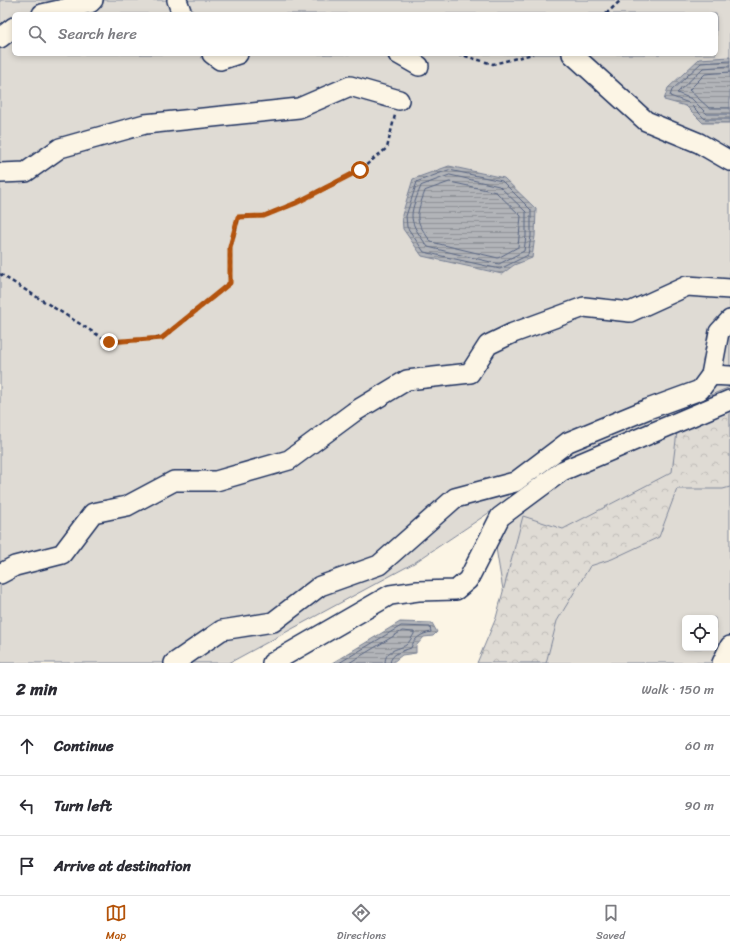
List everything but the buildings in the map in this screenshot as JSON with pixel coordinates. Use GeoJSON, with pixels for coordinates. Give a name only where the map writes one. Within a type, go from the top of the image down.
{"type":"FeatureCollection","features":[{"type":"Feature","properties":{"kind":"lane"},"geometry":{"type":"LineString","coordinates":[[51,12],[90,3],[93,0]]}},
{"type":"Feature","properties":{"kind":"lane"},"geometry":{"type":"LineString","coordinates":[[177,0],[181,12]]}},
{"type":"Feature","properties":{"kind":"lane"},"geometry":{"type":"LineString","coordinates":[[0,38],[12,29]]}},
{"type":"Feature","properties":{"kind":"lane"},"geometry":{"type":"LineString","coordinates":[[215,56],[220,60],[232,56]]}},
{"type":"Feature","properties":{"kind":"lane"},"geometry":{"type":"LineString","coordinates":[[402,56],[419,66]]}},
{"type":"Feature","properties":{"kind":"lane"},"geometry":{"type":"LineString","coordinates":[[574,56],[646,121],[699,143],[730,161]]}},
{"type":"Feature","properties":{"kind":"lane"},"geometry":{"type":"LineString","coordinates":[[0,173],[26,172],[60,148],[145,124],[299,108],[350,86],[399,100]]}},
{"type":"Feature","properties":{"kind":"lane"},"geometry":{"type":"LineString","coordinates":[[0,574],[15,566],[62,554],[93,513],[127,506],[174,480],[216,481],[290,460],[354,412],[407,380],[470,373],[488,345],[513,333],[584,308],[630,312],[687,286],[730,289]]}},
{"type":"Feature","properties":{"kind":"lane"},"geometry":{"type":"LineString","coordinates":[[174,663],[222,630],[272,622],[320,586],[379,565],[455,498],[515,482],[568,442],[648,408],[700,390],[711,375],[719,332],[730,320]]}},
{"type":"Feature","properties":{"kind":"lane"},"geometry":{"type":"LineString","coordinates":[[711,375],[730,376]]}},
{"type":"Feature","properties":{"kind":"lane"},"geometry":{"type":"LineString","coordinates":[[272,663],[390,595],[418,591],[456,590],[468,580],[500,517],[562,471],[730,400]]}},
{"type":"Feature","properties":{"kind":"lane"},"geometry":{"type":"LineString","coordinates":[[722,663],[730,646]]}},
{"type":"Feature","properties":{"kind":"path"},"geometry":{"type":"LineString","coordinates":[[608,12],[621,0]]}},
{"type":"Feature","properties":{"kind":"path"},"geometry":{"type":"LineString","coordinates":[[465,56],[493,64],[525,56]]}},
{"type":"Feature","properties":{"kind":"path"},"geometry":{"type":"LineString","coordinates":[[0,274],[109,342],[162,338],[230,283],[230,247],[238,217],[264,216],[296,203],[360,170],[387,148],[399,100]]}},
{"type":"Feature","properties":{"kind":"green space"},"geometry":{"type":"Polygon","coordinates":[[[0,0],[730,0],[730,663],[518,663],[502,584],[490,512],[414,563],[229,663],[0,663],[0,0]]]}},
{"type":"Feature","properties":{"kind":"green space"},"geometry":{"type":"Polygon","coordinates":[[[730,387],[730,487],[723,489],[677,489],[659,537],[612,559],[590,566],[557,621],[546,663],[477,663],[496,618],[523,516],[563,529],[672,472],[680,408],[730,387]]]}},
{"type":"Feature","properties":{"kind":"water"},"geometry":{"type":"Polygon","coordinates":[[[730,57],[730,123],[703,123],[686,106],[664,100],[668,88],[699,59],[730,57]]]}},
{"type":"Feature","properties":{"kind":"water"},"geometry":{"type":"Polygon","coordinates":[[[449,166],[504,178],[536,209],[535,236],[532,258],[514,265],[502,274],[422,256],[403,229],[402,215],[413,179],[449,166]]]}},
{"type":"Feature","properties":{"kind":"water"},"geometry":{"type":"Polygon","coordinates":[[[400,622],[432,623],[437,632],[433,636],[424,637],[416,646],[416,653],[402,655],[392,663],[332,663],[400,622]]]}},
{"type":"Feature","properties":{"kind":"route"},"geometry":{"type":"LineString","coordinates":[[109,342],[162,338],[230,283],[230,247],[238,217],[264,216],[296,203],[360,170]]}}]}
